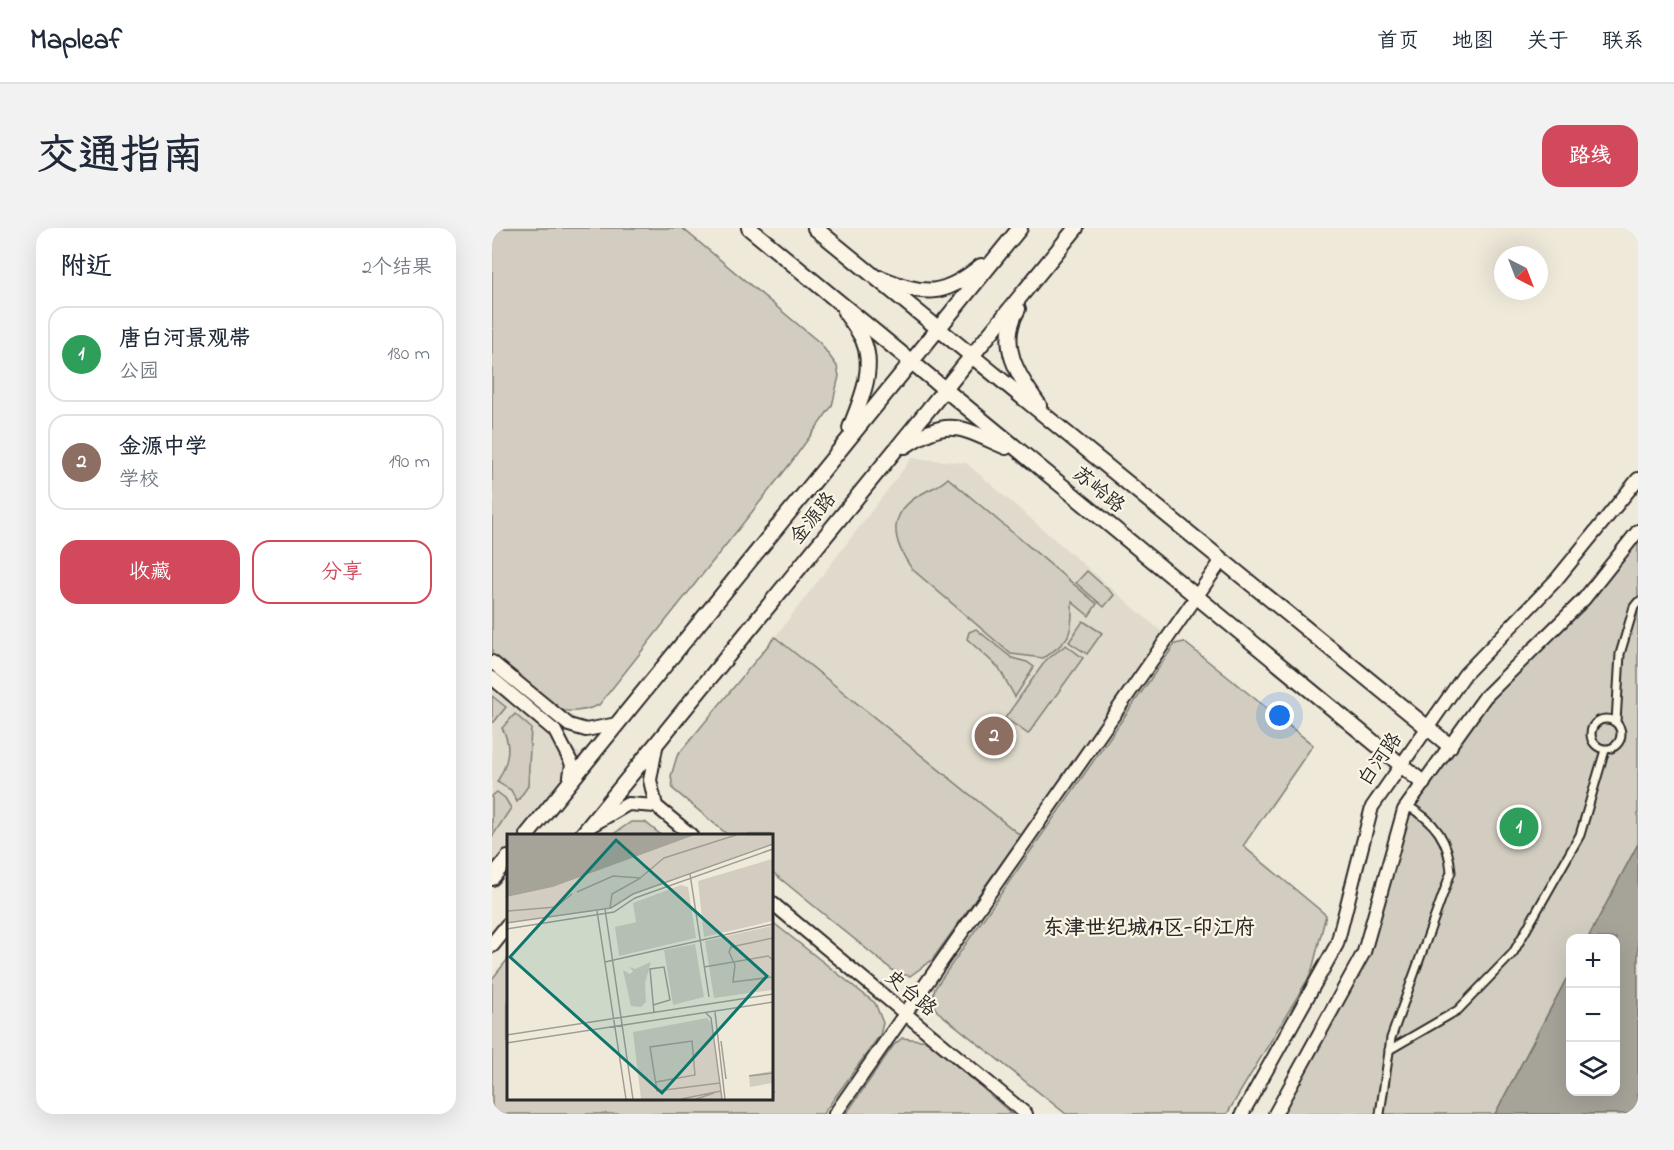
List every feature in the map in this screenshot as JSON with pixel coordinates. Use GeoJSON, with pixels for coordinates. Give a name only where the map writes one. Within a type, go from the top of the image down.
{"type":"FeatureCollection","features":[{"type":"Feature","properties":{"kind":"main road","name":"苏岭路"},"geometry":{"type":"LineString","coordinates":[[749,228],[1423,783]]}},
{"type":"Feature","properties":{"kind":"main road","name":"苏岭路"},"geometry":{"type":"LineString","coordinates":[[814,228],[1450,746]]}},
{"type":"Feature","properties":{"kind":"main road","name":"金源路"},"geometry":{"type":"LineString","coordinates":[[528,834],[1020,228]]}},
{"type":"Feature","properties":{"kind":"main road","name":"金源路"},"geometry":{"type":"LineString","coordinates":[[585,831],[1076,228]]}},
{"type":"Feature","properties":{"kind":"main road"},"geometry":{"type":"LineString","coordinates":[[868,273],[912,290],[937,292],[961,282],[1007,244]]}},
{"type":"Feature","properties":{"kind":"main road"},"geometry":{"type":"LineString","coordinates":[[1041,271],[1010,322],[1008,339],[1012,361],[1022,382],[1049,419]]}},
{"type":"Feature","properties":{"kind":"main road"},"geometry":{"type":"LineString","coordinates":[[837,300],[864,342],[867,367],[865,389],[844,442]]}},
{"type":"Feature","properties":{"kind":"main road"},"geometry":{"type":"LineString","coordinates":[[885,463],[924,433],[939,427],[958,427],[1021,454]]}},
{"type":"Feature","properties":{"kind":"main road"},"geometry":{"type":"LineString","coordinates":[[492,878],[507,859]]}},
{"type":"Feature","properties":{"kind":"main road"},"geometry":{"type":"LineString","coordinates":[[492,945],[507,926]]}},
{"type":"Feature","properties":{"kind":"street","name":"白河路"},"geometry":{"type":"LineString","coordinates":[[1242,1114],[1337,944],[1372,807],[1465,674],[1556,580],[1638,479]]}},
{"type":"Feature","properties":{"kind":"street"},"geometry":{"type":"LineString","coordinates":[[1275,1114],[1364,952],[1407,806],[1485,697],[1584,599],[1638,531]]}},
{"type":"Feature","properties":{"kind":"street"},"geometry":{"type":"LineString","coordinates":[[1622,551],[1638,544]]}},
{"type":"Feature","properties":{"kind":"street"},"geometry":{"type":"LineString","coordinates":[[835,1114],[1222,560]]}},
{"type":"Feature","properties":{"kind":"street"},"geometry":{"type":"LineString","coordinates":[[1616,722],[1606,719],[1593,726],[1592,742],[1605,750],[1615,748],[1621,740],[1621,730],[1616,722],[1620,654],[1634,607],[1638,602]]}},
{"type":"Feature","properties":{"kind":"street"},"geometry":{"type":"LineString","coordinates":[[492,662],[569,725],[586,730],[617,724]]}},
{"type":"Feature","properties":{"kind":"street"},"geometry":{"type":"LineString","coordinates":[[492,678],[555,731],[572,764],[569,783]]}},
{"type":"Feature","properties":{"kind":"street"},"geometry":{"type":"LineString","coordinates":[[656,806],[650,780],[657,742]]}},
{"type":"Feature","properties":{"kind":"street"},"geometry":{"type":"LineString","coordinates":[[1389,1050],[1458,1010],[1513,953],[1580,835],[1605,750]]}},
{"type":"Feature","properties":{"kind":"street"},"geometry":{"type":"LineString","coordinates":[[585,831],[628,804],[656,806],[690,834]]}},
{"type":"Feature","properties":{"kind":"street"},"geometry":{"type":"LineString","coordinates":[[1380,1114],[1391,1038],[1451,872],[1447,845],[1439,833],[1427,816],[1407,806]]}},
{"type":"Feature","properties":{"kind":"street","name":"史台路"},"geometry":{"type":"LineString","coordinates":[[772,903],[1026,1114]]}},
{"type":"Feature","properties":{"kind":"shaded area"},"geometry":{"type":"Polygon","coordinates":[[[492,228],[682,228],[820,343],[837,366],[839,376],[832,406],[790,464],[599,705],[582,710],[567,711],[540,702],[492,662],[492,228]]]}},
{"type":"Feature","properties":{"kind":"shaded area"},"geometry":{"type":"Polygon","coordinates":[[[912,458],[966,463],[1162,632],[1021,836],[775,637],[912,458]]]}},
{"type":"Feature","properties":{"kind":"shaded area"},"geometry":{"type":"Polygon","coordinates":[[[948,478],[1097,604],[1089,616],[1072,602],[1072,622],[1068,636],[1059,647],[1043,658],[1011,654],[912,569],[905,558],[897,537],[898,517],[912,500],[940,485],[948,478]]]}},
{"type":"Feature","properties":{"kind":"shaded area"},"geometry":{"type":"Polygon","coordinates":[[[1638,531],[1638,844],[1590,934],[1566,934],[1566,980],[1495,1114],[1275,1114],[1364,952],[1404,810],[1485,697],[1584,599],[1638,531]]]}},
{"type":"Feature","properties":{"kind":"shaded area"},"geometry":{"type":"Polygon","coordinates":[[[1087,571],[1114,595],[1104,607],[1076,583],[1087,571]]]}},
{"type":"Feature","properties":{"kind":"shaded area"},"geometry":{"type":"Polygon","coordinates":[[[1083,621],[1102,633],[1087,654],[1069,642],[1083,621]]]}},
{"type":"Feature","properties":{"kind":"shaded area"},"geometry":{"type":"Polygon","coordinates":[[[976,629],[1012,658],[1027,662],[1034,667],[1015,697],[999,668],[967,639],[969,632],[976,629]]]}},
{"type":"Feature","properties":{"kind":"shaded area"},"geometry":{"type":"Polygon","coordinates":[[[775,637],[1021,836],[932,960],[910,976],[896,973],[772,872],[772,834],[727,834],[673,789],[671,776],[677,756],[775,637]]]}},
{"type":"Feature","properties":{"kind":"shaded area"},"geometry":{"type":"Polygon","coordinates":[[[1184,642],[1313,745],[1243,846],[1326,915],[1311,974],[1227,1114],[1066,1114],[937,1011],[931,1002],[935,988],[1175,644],[1184,642]]]}},
{"type":"Feature","properties":{"kind":"shaded area"},"geometry":{"type":"Polygon","coordinates":[[[1066,645],[1083,658],[1028,734],[1005,718],[1046,660],[1066,645]]]}},
{"type":"Feature","properties":{"kind":"shaded area"},"geometry":{"type":"Polygon","coordinates":[[[492,680],[587,760],[528,834],[507,834],[507,859],[492,878],[492,680]]]}},
{"type":"Feature","properties":{"kind":"shaded area"},"geometry":{"type":"Polygon","coordinates":[[[492,696],[506,707],[494,722],[492,722],[492,696]]]}},
{"type":"Feature","properties":{"kind":"shaded area"},"geometry":{"type":"Polygon","coordinates":[[[515,714],[531,728],[528,786],[517,802],[511,790],[497,782],[504,769],[508,749],[502,728],[515,714]]]}},
{"type":"Feature","properties":{"kind":"shaded area"},"geometry":{"type":"Polygon","coordinates":[[[497,792],[505,798],[511,808],[492,837],[492,796],[497,792]]]}},
{"type":"Feature","properties":{"kind":"shaded area"},"geometry":{"type":"Polygon","coordinates":[[[631,822],[645,822],[660,834],[613,834],[631,822]]]}},
{"type":"Feature","properties":{"kind":"shaded area"},"geometry":{"type":"Polygon","coordinates":[[[1638,844],[1638,1114],[1495,1114],[1566,980],[1566,1096],[1620,1096],[1620,934],[1590,934],[1638,844]]]}},
{"type":"Feature","properties":{"kind":"shaded area"},"geometry":{"type":"Polygon","coordinates":[[[772,922],[875,1003],[883,1023],[880,1035],[823,1114],[492,1114],[492,979],[507,960],[507,1099],[772,1099],[772,922]]]}},
{"type":"Feature","properties":{"kind":"shaded area"},"geometry":{"type":"Polygon","coordinates":[[[902,1038],[929,1041],[1012,1114],[846,1114],[893,1046],[902,1038]]]}},
{"type":"Feature","properties":{"kind":"place","name":"金源中学"},"geometry":{"type":"Point","coordinates":[994,736]}},
{"type":"Feature","properties":{"kind":"place","name":"唐白河景观带"},"geometry":{"type":"Point","coordinates":[1519,827]}},
{"type":"Feature","properties":{"kind":"district","name":"东津世纪城17区-印江府"},"geometry":{"type":"Point","coordinates":[1149,929]}}]}
